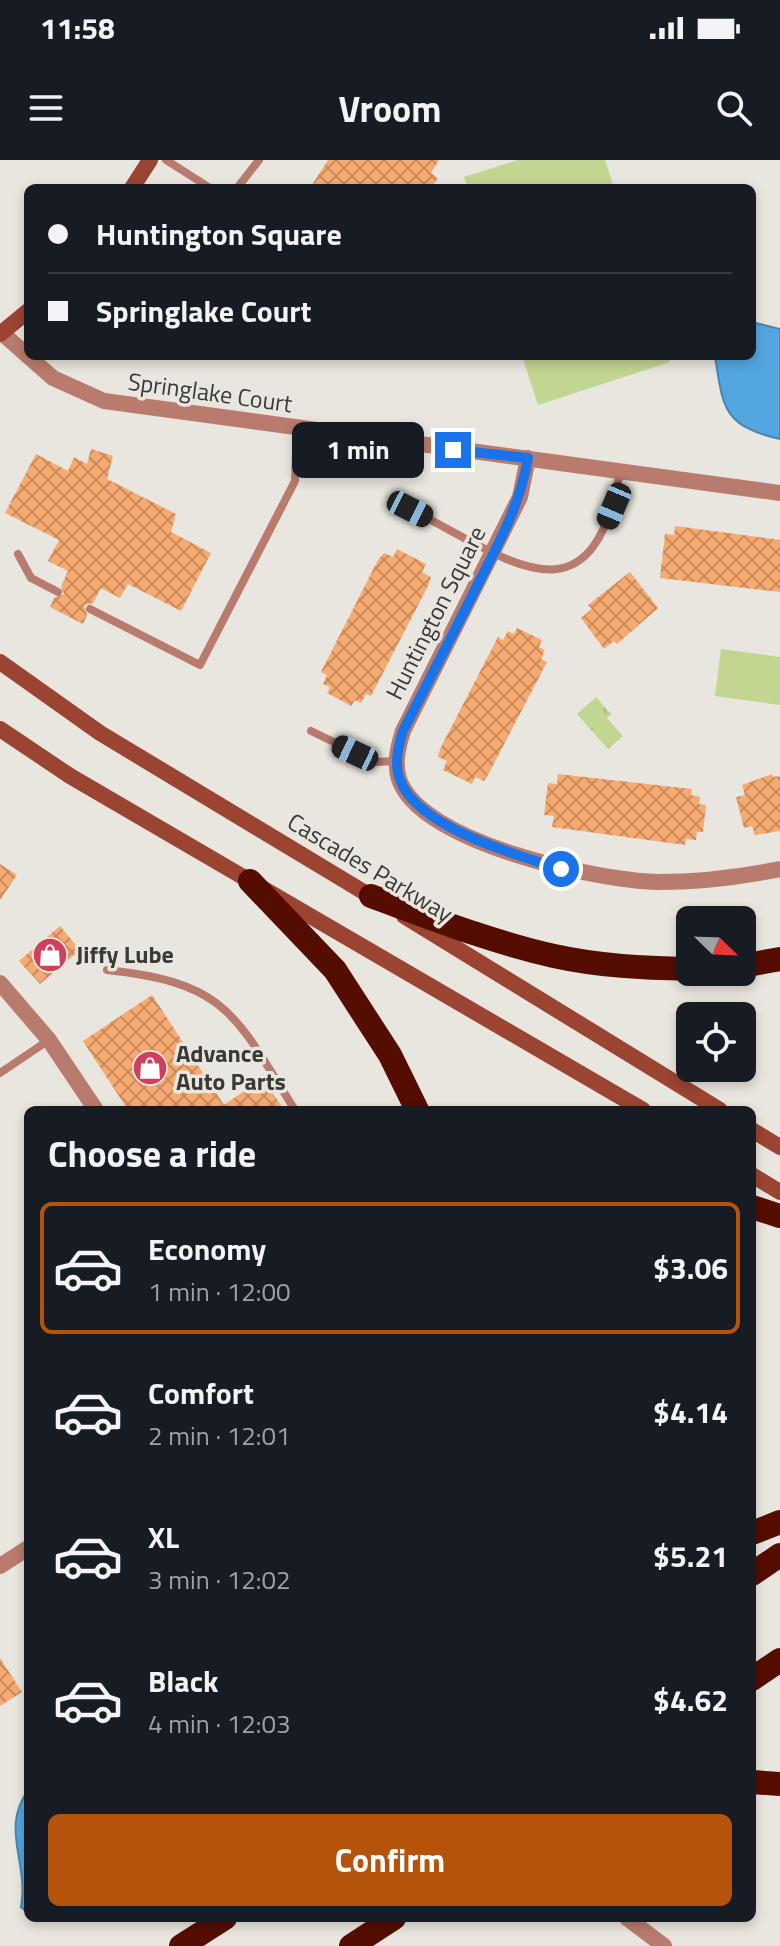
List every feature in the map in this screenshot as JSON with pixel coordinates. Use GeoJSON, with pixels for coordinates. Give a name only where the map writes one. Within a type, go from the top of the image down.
{"type":"FeatureCollection","features":[{"type":"Feature","properties":{"kind":"highway"},"geometry":{"type":"LineString","coordinates":[[250,881],[335,970],[390,1055],[415,1106]]}},
{"type":"Feature","properties":{"kind":"highway"},"geometry":{"type":"LineString","coordinates":[[371,896],[479,935],[557,957],[617,967],[676,969]]}},
{"type":"Feature","properties":{"kind":"highway"},"geometry":{"type":"LineString","coordinates":[[756,963],[780,959]]}},
{"type":"Feature","properties":{"kind":"highway"},"geometry":{"type":"LineString","coordinates":[[756,1208],[780,1216]]}},
{"type":"Feature","properties":{"kind":"highway"},"geometry":{"type":"LineString","coordinates":[[756,1531],[780,1522]]}},
{"type":"Feature","properties":{"kind":"highway"},"geometry":{"type":"LineString","coordinates":[[756,1571],[780,1555]]}},
{"type":"Feature","properties":{"kind":"highway"},"geometry":{"type":"LineString","coordinates":[[756,1676],[780,1660]]}},
{"type":"Feature","properties":{"kind":"highway"},"geometry":{"type":"LineString","coordinates":[[756,1782],[780,1784]]}},
{"type":"Feature","properties":{"kind":"highway"},"geometry":{"type":"LineString","coordinates":[[165,1946],[195,1922]]}},
{"type":"Feature","properties":{"kind":"highway"},"geometry":{"type":"LineString","coordinates":[[181,1946],[219,1922]]}},
{"type":"Feature","properties":{"kind":"highway"},"geometry":{"type":"LineString","coordinates":[[351,1946],[388,1922]]}},
{"type":"Feature","properties":{"kind":"main road"},"geometry":{"type":"LineString","coordinates":[[135,184],[150,160]]}},
{"type":"Feature","properties":{"kind":"main road"},"geometry":{"type":"LineString","coordinates":[[1,332],[24,314]]}},
{"type":"Feature","properties":{"kind":"main road","name":"Cascades Parkway"},"geometry":{"type":"LineString","coordinates":[[0,662],[100,733],[713,1106]]}},
{"type":"Feature","properties":{"kind":"main road"},"geometry":{"type":"LineString","coordinates":[[0,729],[70,776],[636,1106]]}},
{"type":"Feature","properties":{"kind":"main road"},"geometry":{"type":"LineString","coordinates":[[756,1132],[780,1147]]}},
{"type":"Feature","properties":{"kind":"main road"},"geometry":{"type":"LineString","coordinates":[[756,1177],[780,1192]]}},
{"type":"Feature","properties":{"kind":"street","name":"Springlake Court"},"geometry":{"type":"LineString","coordinates":[[1,332],[24,352]]}},
{"type":"Feature","properties":{"kind":"street","name":"Springlake Court"},"geometry":{"type":"LineString","coordinates":[[33,360],[53,378],[104,401],[528,458]]}},
{"type":"Feature","properties":{"kind":"street"},"geometry":{"type":"LineString","coordinates":[[528,458],[780,493]]}},
{"type":"Feature","properties":{"kind":"street","name":"Huntington Square"},"geometry":{"type":"LineString","coordinates":[[396,761],[403,731],[520,497],[528,458]]}},
{"type":"Feature","properties":{"kind":"street"},"geometry":{"type":"LineString","coordinates":[[396,761],[399,780],[410,797],[424,810],[484,843],[561,869],[656,882],[698,881],[780,869]]}},
{"type":"Feature","properties":{"kind":"street"},"geometry":{"type":"LineString","coordinates":[[0,983],[49,1040],[93,1106]]}},
{"type":"Feature","properties":{"kind":"street"},"geometry":{"type":"LineString","coordinates":[[0,1566],[24,1551]]}},
{"type":"Feature","properties":{"kind":"street"},"geometry":{"type":"LineString","coordinates":[[632,1922],[664,1946]]}},
{"type":"Feature","properties":{"kind":"lane"},"geometry":{"type":"LineString","coordinates":[[166,160],[204,184]]}},
{"type":"Feature","properties":{"kind":"lane"},"geometry":{"type":"LineString","coordinates":[[240,184],[259,160]]}},
{"type":"Feature","properties":{"kind":"lane"},"geometry":{"type":"LineString","coordinates":[[90,609],[200,665],[295,481],[297,429]]}},
{"type":"Feature","properties":{"kind":"lane"},"geometry":{"type":"LineString","coordinates":[[410,509],[523,566],[548,571],[573,568],[599,541],[614,506],[620,471]]}},
{"type":"Feature","properties":{"kind":"lane"},"geometry":{"type":"LineString","coordinates":[[18,554],[31,578],[58,592]]}},
{"type":"Feature","properties":{"kind":"lane"},"geometry":{"type":"LineString","coordinates":[[311,731],[375,762],[396,761]]}},
{"type":"Feature","properties":{"kind":"lane"},"geometry":{"type":"LineString","coordinates":[[107,970],[156,977],[210,996],[237,1022],[292,1106]]}},
{"type":"Feature","properties":{"kind":"lane"},"geometry":{"type":"LineString","coordinates":[[0,1073],[49,1040]]}},
{"type":"Feature","properties":{"kind":"green space"},"geometry":{"type":"Polygon","coordinates":[[[518,160],[605,160],[613,184],[467,184],[464,177],[518,160]]]}},
{"type":"Feature","properties":{"kind":"green space"},"geometry":{"type":"Polygon","coordinates":[[[523,360],[669,360],[670,362],[538,405],[523,360]]]}},
{"type":"Feature","properties":{"kind":"green space"},"geometry":{"type":"Polygon","coordinates":[[[721,649],[780,657],[780,705],[715,696],[721,649]]]}},
{"type":"Feature","properties":{"kind":"green space"},"geometry":{"type":"Polygon","coordinates":[[[596,697],[611,714],[607,718],[623,736],[608,749],[577,714],[596,697]]]}},
{"type":"Feature","properties":{"kind":"water"},"geometry":{"type":"Polygon","coordinates":[[[756,323],[780,329],[780,439],[761,434],[736,421],[724,402],[716,360],[756,360],[756,323]]]}},
{"type":"Feature","properties":{"kind":"water"},"geometry":{"type":"Polygon","coordinates":[[[24,1798],[24,1910],[21,1907],[22,1875],[16,1832],[24,1798]]]}},
{"type":"Feature","properties":{"kind":"building"},"geometry":{"type":"Polygon","coordinates":[[[328,160],[439,160],[431,173],[438,178],[434,184],[313,184],[328,160]]]}},
{"type":"Feature","properties":{"kind":"building"},"geometry":{"type":"Polygon","coordinates":[[[91,449],[113,456],[107,479],[176,514],[171,532],[211,553],[181,611],[128,584],[120,598],[101,588],[93,603],[84,605],[87,615],[83,624],[50,607],[54,598],[64,594],[61,586],[68,571],[48,561],[59,540],[5,513],[36,454],[68,471],[74,457],[87,464],[91,449]]]}},
{"type":"Feature","properties":{"kind":"building"},"geometry":{"type":"Polygon","coordinates":[[[675,526],[780,540],[780,592],[660,578],[665,534],[674,535],[675,526]]]}},
{"type":"Feature","properties":{"kind":"building"},"geometry":{"type":"Polygon","coordinates":[[[397,549],[426,564],[422,572],[431,577],[371,696],[366,694],[361,703],[355,700],[351,706],[327,693],[330,687],[323,684],[327,675],[321,672],[378,560],[384,553],[393,557],[397,549]]]}},
{"type":"Feature","properties":{"kind":"building"},"geometry":{"type":"Polygon","coordinates":[[[630,572],[658,608],[617,644],[614,641],[604,649],[581,618],[592,609],[588,605],[630,572]]]}},
{"type":"Feature","properties":{"kind":"building"},"geometry":{"type":"Polygon","coordinates":[[[517,628],[542,640],[539,647],[545,650],[541,659],[547,662],[489,773],[484,781],[475,777],[472,784],[443,770],[447,761],[438,757],[440,749],[498,637],[503,640],[508,631],[514,634],[517,628]]]}},
{"type":"Feature","properties":{"kind":"building"},"geometry":{"type":"Polygon","coordinates":[[[558,774],[692,789],[691,795],[700,797],[699,804],[706,805],[703,832],[697,832],[696,840],[686,839],[685,845],[552,827],[554,816],[544,815],[548,783],[557,784],[558,774]]]}},
{"type":"Feature","properties":{"kind":"building"},"geometry":{"type":"Polygon","coordinates":[[[772,774],[773,777],[780,776],[780,831],[755,835],[752,826],[744,828],[736,797],[745,795],[742,785],[772,774]]]}},
{"type":"Feature","properties":{"kind":"building"},"geometry":{"type":"Polygon","coordinates":[[[0,864],[17,875],[0,900],[0,864]]]}},
{"type":"Feature","properties":{"kind":"building","name":"Jiffy Lube"},"geometry":{"type":"Polygon","coordinates":[[[60,926],[80,950],[40,984],[19,961],[60,926]]]}},
{"type":"Feature","properties":{"kind":"building","name":"Advance Auto Parts"},"geometry":{"type":"Polygon","coordinates":[[[152,995],[224,1105],[263,1078],[281,1106],[125,1106],[83,1041],[152,995]]]}},
{"type":"Feature","properties":{"kind":"building"},"geometry":{"type":"Polygon","coordinates":[[[0,1658],[22,1692],[0,1706],[0,1658]]]}},
{"type":"Feature","properties":{"kind":"place","name":"Jiffy Lube"},"geometry":{"type":"Point","coordinates":[50,955]}},
{"type":"Feature","properties":{"kind":"place","name":"Advance Auto Parts"},"geometry":{"type":"Point","coordinates":[150,1068]}},
{"type":"Feature","properties":{"kind":"route"},"geometry":{"type":"LineString","coordinates":[[453,450],[528,458],[525,478],[520,497],[495,552],[403,731],[396,761],[399,780],[410,797],[441,821],[484,843],[561,869]]}}]}
